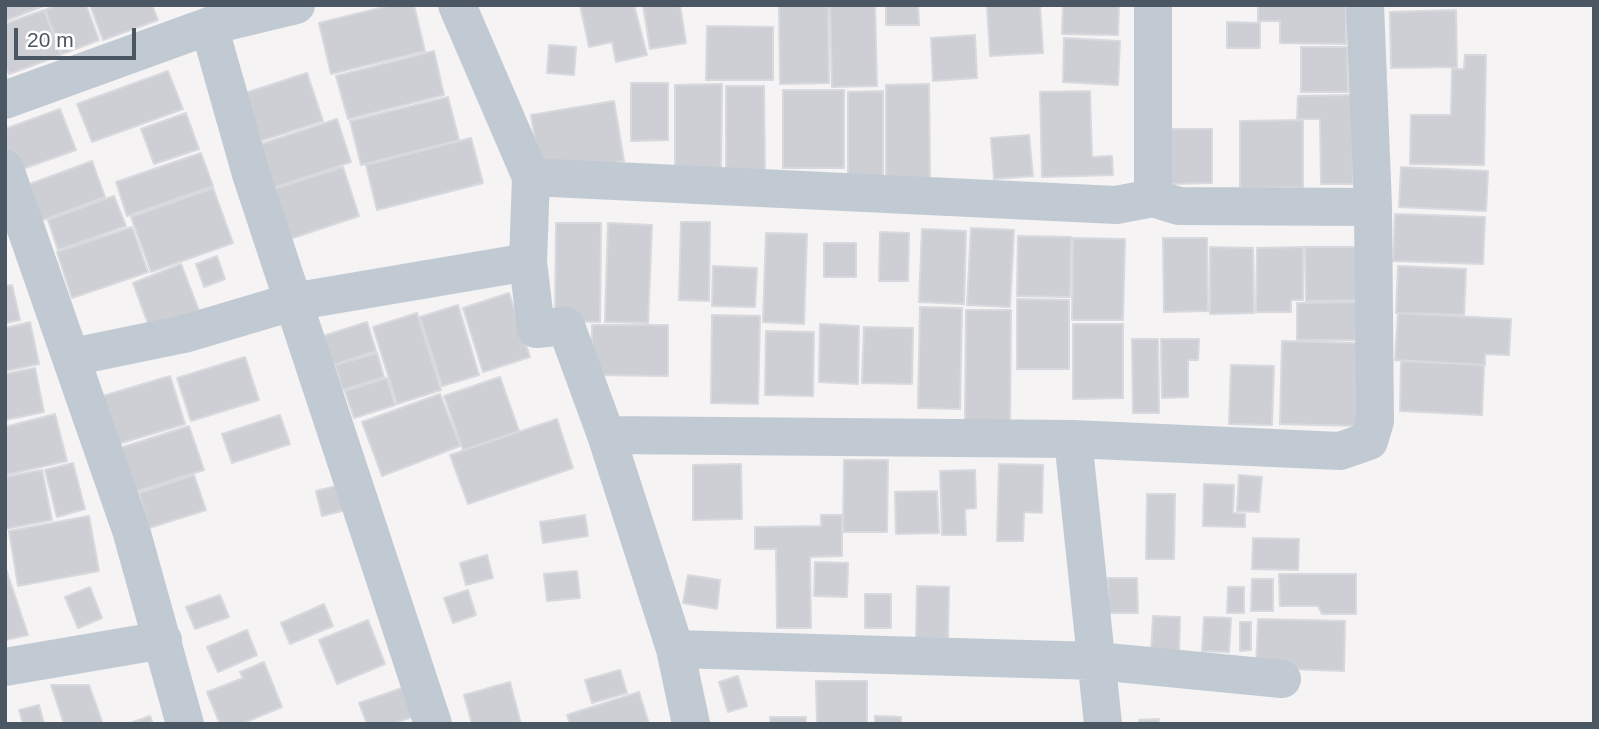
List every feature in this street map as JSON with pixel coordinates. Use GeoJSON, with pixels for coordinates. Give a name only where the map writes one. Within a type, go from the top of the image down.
{"type":"FeatureCollection","features":[{"type":"Feature","properties":{"kind":"street"},"geometry":{"type":"LineString","coordinates":[[5,100],[209,26],[296,5]]}},
{"type":"Feature","properties":{"kind":"street"},"geometry":{"type":"LineString","coordinates":[[457,5],[531,177],[528,262],[536,329],[566,326],[606,435],[675,649],[691,724]]}},
{"type":"Feature","properties":{"kind":"street"},"geometry":{"type":"LineString","coordinates":[[1153,5],[1153,198]]}},
{"type":"Feature","properties":{"kind":"street"},"geometry":{"type":"LineString","coordinates":[[606,435],[1073,439],[1340,451],[1369,441],[1375,421],[1373,207],[1365,5]]}},
{"type":"Feature","properties":{"kind":"street"},"geometry":{"type":"LineString","coordinates":[[209,26],[251,174],[292,302],[433,724]]}},
{"type":"Feature","properties":{"kind":"street"},"geometry":{"type":"LineString","coordinates":[[5,169],[131,530],[185,724]]}},
{"type":"Feature","properties":{"kind":"street"},"geometry":{"type":"LineString","coordinates":[[531,177],[1116,205],[1153,198],[1179,206],[1373,207]]}},
{"type":"Feature","properties":{"kind":"street"},"geometry":{"type":"LineString","coordinates":[[72,357],[184,334],[292,302],[528,262]]}},
{"type":"Feature","properties":{"kind":"street"},"geometry":{"type":"LineString","coordinates":[[1073,439],[1103,724]]}},
{"type":"Feature","properties":{"kind":"street"},"geometry":{"type":"LineString","coordinates":[[5,667],[163,640]]}},
{"type":"Feature","properties":{"kind":"street"},"geometry":{"type":"LineString","coordinates":[[675,649],[1097,661],[1282,679]]}},
{"type":"Feature","properties":{"kind":"building"},"geometry":{"type":"Polygon","coordinates":[[[5,5],[46,5],[5,21],[5,5]]]}},
{"type":"Feature","properties":{"kind":"building"},"geometry":{"type":"Polygon","coordinates":[[[57,5],[86,5],[99,40],[62,54],[45,10],[57,5]]]}},
{"type":"Feature","properties":{"kind":"building"},"geometry":{"type":"Polygon","coordinates":[[[90,5],[152,5],[158,20],[103,40],[90,5]]]}},
{"type":"Feature","properties":{"kind":"building"},"geometry":{"type":"Polygon","coordinates":[[[392,5],[414,5],[425,51],[331,74],[319,23],[392,5]]]}},
{"type":"Feature","properties":{"kind":"building"},"geometry":{"type":"Polygon","coordinates":[[[580,5],[634,5],[647,55],[616,62],[612,42],[589,47],[580,5]]]}},
{"type":"Feature","properties":{"kind":"building"},"geometry":{"type":"Polygon","coordinates":[[[643,5],[680,5],[686,43],[650,49],[643,5]]]}},
{"type":"Feature","properties":{"kind":"building"},"geometry":{"type":"Polygon","coordinates":[[[779,5],[828,5],[829,83],[780,84],[779,5]]]}},
{"type":"Feature","properties":{"kind":"building"},"geometry":{"type":"Polygon","coordinates":[[[830,5],[875,5],[877,86],[832,87],[830,5]]]}},
{"type":"Feature","properties":{"kind":"building"},"geometry":{"type":"Polygon","coordinates":[[[886,5],[918,5],[919,25],[886,25],[886,5]]]}},
{"type":"Feature","properties":{"kind":"building"},"geometry":{"type":"Polygon","coordinates":[[[987,5],[1040,5],[1043,53],[990,56],[987,5]]]}},
{"type":"Feature","properties":{"kind":"building"},"geometry":{"type":"Polygon","coordinates":[[[1063,5],[1119,5],[1118,35],[1062,34],[1063,5]]]}},
{"type":"Feature","properties":{"kind":"building"},"geometry":{"type":"Polygon","coordinates":[[[1258,5],[1346,5],[1346,44],[1280,43],[1280,21],[1258,21],[1258,5]]]}},
{"type":"Feature","properties":{"kind":"building"},"geometry":{"type":"Polygon","coordinates":[[[44,10],[61,55],[9,74],[5,64],[5,24],[44,10]]]}},
{"type":"Feature","properties":{"kind":"building"},"geometry":{"type":"Polygon","coordinates":[[[1456,10],[1457,67],[1391,68],[1390,12],[1456,10]]]}},
{"type":"Feature","properties":{"kind":"building"},"geometry":{"type":"Polygon","coordinates":[[[1227,22],[1260,23],[1260,48],[1227,48],[1227,22]]]}},
{"type":"Feature","properties":{"kind":"building"},"geometry":{"type":"Polygon","coordinates":[[[707,26],[773,27],[773,80],[706,80],[707,26]]]}},
{"type":"Feature","properties":{"kind":"building"},"geometry":{"type":"Polygon","coordinates":[[[975,35],[977,78],[933,81],[931,38],[975,35]]]}},
{"type":"Feature","properties":{"kind":"building"},"geometry":{"type":"Polygon","coordinates":[[[1064,38],[1120,41],[1118,85],[1063,82],[1064,38]]]}},
{"type":"Feature","properties":{"kind":"building"},"geometry":{"type":"Polygon","coordinates":[[[549,45],[576,47],[574,75],[547,73],[549,45]]]}},
{"type":"Feature","properties":{"kind":"building"},"geometry":{"type":"Polygon","coordinates":[[[1301,47],[1347,47],[1348,92],[1301,92],[1301,47]]]}},
{"type":"Feature","properties":{"kind":"building"},"geometry":{"type":"Polygon","coordinates":[[[434,51],[444,95],[348,119],[336,76],[434,51]]]}},
{"type":"Feature","properties":{"kind":"building"},"geometry":{"type":"Polygon","coordinates":[[[1465,55],[1486,55],[1484,165],[1410,164],[1411,115],[1451,115],[1452,69],[1464,69],[1465,55]]]}},
{"type":"Feature","properties":{"kind":"building"},"geometry":{"type":"Polygon","coordinates":[[[168,71],[183,109],[92,142],[77,104],[168,71]]]}},
{"type":"Feature","properties":{"kind":"building"},"geometry":{"type":"Polygon","coordinates":[[[307,73],[323,121],[254,143],[239,95],[307,73]]]}},
{"type":"Feature","properties":{"kind":"building"},"geometry":{"type":"Polygon","coordinates":[[[631,83],[668,83],[668,140],[631,141],[631,83]]]}},
{"type":"Feature","properties":{"kind":"building"},"geometry":{"type":"Polygon","coordinates":[[[722,84],[721,175],[675,175],[675,85],[722,84]]]}},
{"type":"Feature","properties":{"kind":"building"},"geometry":{"type":"Polygon","coordinates":[[[929,84],[930,184],[886,185],[886,85],[929,84]]]}},
{"type":"Feature","properties":{"kind":"building"},"geometry":{"type":"Polygon","coordinates":[[[726,86],[764,86],[765,179],[726,179],[726,86]]]}},
{"type":"Feature","properties":{"kind":"building"},"geometry":{"type":"Polygon","coordinates":[[[783,90],[844,90],[844,168],[783,168],[783,90]]]}},
{"type":"Feature","properties":{"kind":"building"},"geometry":{"type":"Polygon","coordinates":[[[883,91],[883,176],[848,176],[848,92],[883,91]]]}},
{"type":"Feature","properties":{"kind":"building"},"geometry":{"type":"Polygon","coordinates":[[[1090,91],[1092,157],[1112,156],[1113,175],[1042,177],[1040,92],[1090,91]]]}},
{"type":"Feature","properties":{"kind":"building"},"geometry":{"type":"Polygon","coordinates":[[[1352,95],[1353,184],[1321,184],[1320,119],[1297,119],[1298,96],[1352,95]]]}},
{"type":"Feature","properties":{"kind":"building"},"geometry":{"type":"Polygon","coordinates":[[[448,97],[459,140],[361,165],[350,121],[448,97]]]}},
{"type":"Feature","properties":{"kind":"building"},"geometry":{"type":"Polygon","coordinates":[[[614,101],[624,161],[534,175],[538,157],[531,115],[614,101]]]}},
{"type":"Feature","properties":{"kind":"building"},"geometry":{"type":"Polygon","coordinates":[[[60,109],[76,150],[14,172],[5,147],[5,129],[60,109]]]}},
{"type":"Feature","properties":{"kind":"building"},"geometry":{"type":"Polygon","coordinates":[[[186,113],[199,149],[154,164],[141,129],[186,113]]]}},
{"type":"Feature","properties":{"kind":"building"},"geometry":{"type":"Polygon","coordinates":[[[337,119],[351,162],[270,189],[255,146],[337,119]]]}},
{"type":"Feature","properties":{"kind":"building"},"geometry":{"type":"Polygon","coordinates":[[[1303,120],[1303,187],[1240,188],[1240,121],[1303,120]]]}},
{"type":"Feature","properties":{"kind":"building"},"geometry":{"type":"Polygon","coordinates":[[[1170,129],[1212,129],[1212,183],[1171,184],[1170,129]]]}},
{"type":"Feature","properties":{"kind":"building"},"geometry":{"type":"Polygon","coordinates":[[[1029,135],[1033,176],[994,179],[991,138],[1029,135]]]}},
{"type":"Feature","properties":{"kind":"building"},"geometry":{"type":"Polygon","coordinates":[[[471,138],[483,183],[377,210],[366,165],[471,138]]]}},
{"type":"Feature","properties":{"kind":"building"},"geometry":{"type":"Polygon","coordinates":[[[201,153],[213,186],[127,216],[116,182],[201,153]]]}},
{"type":"Feature","properties":{"kind":"building"},"geometry":{"type":"Polygon","coordinates":[[[92,161],[105,197],[32,224],[19,188],[92,161]]]}},
{"type":"Feature","properties":{"kind":"building"},"geometry":{"type":"Polygon","coordinates":[[[343,167],[359,216],[284,241],[267,191],[343,167]]]}},
{"type":"Feature","properties":{"kind":"building"},"geometry":{"type":"Polygon","coordinates":[[[1401,167],[1488,171],[1486,211],[1399,207],[1401,167]]]}},
{"type":"Feature","properties":{"kind":"building"},"geometry":{"type":"Polygon","coordinates":[[[213,188],[233,243],[151,272],[131,217],[213,188]]]}},
{"type":"Feature","properties":{"kind":"building"},"geometry":{"type":"Polygon","coordinates":[[[114,196],[126,226],[58,250],[48,220],[114,196]]]}},
{"type":"Feature","properties":{"kind":"building"},"geometry":{"type":"Polygon","coordinates":[[[1395,214],[1485,217],[1483,264],[1393,261],[1395,214]]]}},
{"type":"Feature","properties":{"kind":"building"},"geometry":{"type":"Polygon","coordinates":[[[681,222],[710,222],[709,301],[679,300],[681,222]]]}},
{"type":"Feature","properties":{"kind":"building"},"geometry":{"type":"Polygon","coordinates":[[[556,223],[601,223],[600,322],[555,321],[556,223]]]}},
{"type":"Feature","properties":{"kind":"building"},"geometry":{"type":"Polygon","coordinates":[[[608,223],[652,225],[648,323],[605,322],[608,223]]]}},
{"type":"Feature","properties":{"kind":"building"},"geometry":{"type":"Polygon","coordinates":[[[132,227],[148,272],[72,298],[57,252],[132,227]]]}},
{"type":"Feature","properties":{"kind":"building"},"geometry":{"type":"Polygon","coordinates":[[[971,228],[1014,230],[1010,307],[967,305],[971,228]]]}},
{"type":"Feature","properties":{"kind":"building"},"geometry":{"type":"Polygon","coordinates":[[[922,229],[966,231],[964,304],[919,302],[922,229]]]}},
{"type":"Feature","properties":{"kind":"building"},"geometry":{"type":"Polygon","coordinates":[[[880,232],[909,233],[908,281],[879,281],[880,232]]]}},
{"type":"Feature","properties":{"kind":"building"},"geometry":{"type":"Polygon","coordinates":[[[766,233],[807,234],[804,324],[763,322],[766,233]]]}},
{"type":"Feature","properties":{"kind":"building"},"geometry":{"type":"Polygon","coordinates":[[[1018,236],[1071,237],[1070,297],[1017,296],[1018,236]]]}},
{"type":"Feature","properties":{"kind":"building"},"geometry":{"type":"Polygon","coordinates":[[[1073,238],[1125,239],[1123,320],[1072,320],[1073,238]]]}},
{"type":"Feature","properties":{"kind":"building"},"geometry":{"type":"Polygon","coordinates":[[[1163,238],[1207,238],[1208,311],[1164,312],[1163,238]]]}},
{"type":"Feature","properties":{"kind":"building"},"geometry":{"type":"Polygon","coordinates":[[[824,243],[856,243],[856,277],[824,277],[824,243]]]}},
{"type":"Feature","properties":{"kind":"building"},"geometry":{"type":"Polygon","coordinates":[[[1210,247],[1253,248],[1254,313],[1210,314],[1210,247]]]}},
{"type":"Feature","properties":{"kind":"building"},"geometry":{"type":"Polygon","coordinates":[[[1303,247],[1303,300],[1291,300],[1291,312],[1256,312],[1257,248],[1303,247]]]}},
{"type":"Feature","properties":{"kind":"building"},"geometry":{"type":"Polygon","coordinates":[[[1305,247],[1360,247],[1360,300],[1306,301],[1305,247]]]}},
{"type":"Feature","properties":{"kind":"building"},"geometry":{"type":"Polygon","coordinates":[[[217,256],[225,279],[204,287],[196,264],[217,256]]]}},
{"type":"Feature","properties":{"kind":"building"},"geometry":{"type":"Polygon","coordinates":[[[181,264],[200,313],[151,332],[133,283],[181,264]]]}},
{"type":"Feature","properties":{"kind":"building"},"geometry":{"type":"Polygon","coordinates":[[[713,266],[757,268],[755,307],[712,306],[713,266]]]}},
{"type":"Feature","properties":{"kind":"building"},"geometry":{"type":"Polygon","coordinates":[[[1398,266],[1466,269],[1464,315],[1396,313],[1398,266]]]}},
{"type":"Feature","properties":{"kind":"building"},"geometry":{"type":"Polygon","coordinates":[[[12,285],[20,320],[5,323],[5,286],[12,285]]]}},
{"type":"Feature","properties":{"kind":"building"},"geometry":{"type":"Polygon","coordinates":[[[509,293],[530,357],[483,372],[463,308],[509,293]]]}},
{"type":"Feature","properties":{"kind":"building"},"geometry":{"type":"Polygon","coordinates":[[[1017,299],[1069,300],[1069,369],[1017,369],[1017,299]]]}},
{"type":"Feature","properties":{"kind":"building"},"geometry":{"type":"Polygon","coordinates":[[[1356,302],[1356,340],[1297,340],[1297,303],[1356,302]]]}},
{"type":"Feature","properties":{"kind":"building"},"geometry":{"type":"Polygon","coordinates":[[[458,305],[479,375],[442,386],[420,317],[458,305]]]}},
{"type":"Feature","properties":{"kind":"building"},"geometry":{"type":"Polygon","coordinates":[[[920,307],[962,308],[960,409],[918,408],[920,307]]]}},
{"type":"Feature","properties":{"kind":"building"},"geometry":{"type":"Polygon","coordinates":[[[966,310],[1011,310],[1010,423],[965,423],[966,310]]]}},
{"type":"Feature","properties":{"kind":"building"},"geometry":{"type":"Polygon","coordinates":[[[417,313],[441,390],[397,404],[373,327],[417,313]]]}},
{"type":"Feature","properties":{"kind":"building"},"geometry":{"type":"Polygon","coordinates":[[[1398,313],[1511,319],[1509,355],[1485,354],[1485,365],[1395,360],[1398,313]]]}},
{"type":"Feature","properties":{"kind":"building"},"geometry":{"type":"Polygon","coordinates":[[[712,315],[760,316],[758,404],[711,403],[712,315]]]}},
{"type":"Feature","properties":{"kind":"building"},"geometry":{"type":"Polygon","coordinates":[[[30,322],[39,364],[5,371],[5,328],[30,322]]]}},
{"type":"Feature","properties":{"kind":"building"},"geometry":{"type":"Polygon","coordinates":[[[367,322],[376,351],[333,365],[323,336],[367,322]]]}},
{"type":"Feature","properties":{"kind":"building"},"geometry":{"type":"Polygon","coordinates":[[[820,324],[859,326],[858,384],[819,382],[820,324]]]}},
{"type":"Feature","properties":{"kind":"building"},"geometry":{"type":"Polygon","coordinates":[[[1073,324],[1123,324],[1123,398],[1073,399],[1073,324]]]}},
{"type":"Feature","properties":{"kind":"building"},"geometry":{"type":"Polygon","coordinates":[[[592,325],[668,325],[668,376],[592,375],[592,325]]]}},
{"type":"Feature","properties":{"kind":"building"},"geometry":{"type":"Polygon","coordinates":[[[864,327],[913,328],[912,384],[862,383],[864,327]]]}},
{"type":"Feature","properties":{"kind":"building"},"geometry":{"type":"Polygon","coordinates":[[[766,331],[814,332],[813,396],[765,395],[766,331]]]}},
{"type":"Feature","properties":{"kind":"building"},"geometry":{"type":"Polygon","coordinates":[[[1132,339],[1158,339],[1159,413],[1133,413],[1132,339]]]}},
{"type":"Feature","properties":{"kind":"building"},"geometry":{"type":"Polygon","coordinates":[[[1161,339],[1199,339],[1198,360],[1188,360],[1188,397],[1162,398],[1161,339]]]}},
{"type":"Feature","properties":{"kind":"building"},"geometry":{"type":"Polygon","coordinates":[[[1282,341],[1358,343],[1357,426],[1280,424],[1282,341]]]}},
{"type":"Feature","properties":{"kind":"building"},"geometry":{"type":"Polygon","coordinates":[[[377,353],[384,377],[343,390],[335,365],[377,353]]]}},
{"type":"Feature","properties":{"kind":"building"},"geometry":{"type":"Polygon","coordinates":[[[245,357],[259,400],[191,421],[177,378],[245,357]]]}},
{"type":"Feature","properties":{"kind":"building"},"geometry":{"type":"Polygon","coordinates":[[[1401,361],[1484,365],[1482,415],[1400,411],[1401,361]]]}},
{"type":"Feature","properties":{"kind":"building"},"geometry":{"type":"Polygon","coordinates":[[[1231,365],[1274,366],[1272,425],[1229,424],[1231,365]]]}},
{"type":"Feature","properties":{"kind":"building"},"geometry":{"type":"Polygon","coordinates":[[[35,368],[44,412],[5,420],[5,374],[35,368]]]}},
{"type":"Feature","properties":{"kind":"building"},"geometry":{"type":"Polygon","coordinates":[[[170,376],[185,424],[111,446],[96,398],[170,376]]]}},
{"type":"Feature","properties":{"kind":"building"},"geometry":{"type":"Polygon","coordinates":[[[500,377],[519,431],[463,450],[444,396],[500,377]]]}},
{"type":"Feature","properties":{"kind":"building"},"geometry":{"type":"Polygon","coordinates":[[[387,378],[395,405],[354,418],[345,391],[387,378]]]}},
{"type":"Feature","properties":{"kind":"building"},"geometry":{"type":"Polygon","coordinates":[[[440,394],[460,446],[382,476],[362,422],[440,394]]]}},
{"type":"Feature","properties":{"kind":"building"},"geometry":{"type":"Polygon","coordinates":[[[55,414],[67,461],[5,475],[5,427],[55,414]]]}},
{"type":"Feature","properties":{"kind":"building"},"geometry":{"type":"Polygon","coordinates":[[[280,415],[290,444],[232,463],[222,434],[280,415]]]}},
{"type":"Feature","properties":{"kind":"building"},"geometry":{"type":"Polygon","coordinates":[[[557,419],[573,468],[468,504],[450,455],[557,419]]]}},
{"type":"Feature","properties":{"kind":"building"},"geometry":{"type":"Polygon","coordinates":[[[189,426],[204,470],[128,494],[114,450],[189,426]]]}},
{"type":"Feature","properties":{"kind":"building"},"geometry":{"type":"Polygon","coordinates":[[[844,460],[888,460],[887,532],[843,532],[844,460]]]}},
{"type":"Feature","properties":{"kind":"building"},"geometry":{"type":"Polygon","coordinates":[[[73,463],[85,509],[57,517],[45,470],[73,463]]]}},
{"type":"Feature","properties":{"kind":"building"},"geometry":{"type":"Polygon","coordinates":[[[741,464],[742,519],[693,520],[693,465],[741,464]]]}},
{"type":"Feature","properties":{"kind":"building"},"geometry":{"type":"Polygon","coordinates":[[[999,464],[1043,465],[1042,513],[1024,512],[1023,541],[997,541],[999,464]]]}},
{"type":"Feature","properties":{"kind":"building"},"geometry":{"type":"Polygon","coordinates":[[[42,470],[52,520],[5,529],[5,477],[42,470]]]}},
{"type":"Feature","properties":{"kind":"building"},"geometry":{"type":"Polygon","coordinates":[[[975,470],[976,508],[965,509],[966,535],[942,535],[940,471],[975,470]]]}},
{"type":"Feature","properties":{"kind":"building"},"geometry":{"type":"Polygon","coordinates":[[[194,475],[206,510],[149,528],[139,493],[194,475]]]}},
{"type":"Feature","properties":{"kind":"building"},"geometry":{"type":"Polygon","coordinates":[[[1239,475],[1262,477],[1259,512],[1237,511],[1239,475]]]}},
{"type":"Feature","properties":{"kind":"building"},"geometry":{"type":"Polygon","coordinates":[[[344,484],[350,509],[322,516],[316,491],[344,484]]]}},
{"type":"Feature","properties":{"kind":"building"},"geometry":{"type":"Polygon","coordinates":[[[1204,484],[1234,485],[1233,513],[1245,514],[1245,527],[1203,526],[1204,484]]]}},
{"type":"Feature","properties":{"kind":"building"},"geometry":{"type":"Polygon","coordinates":[[[937,491],[939,533],[896,534],[895,492],[937,491]]]}},
{"type":"Feature","properties":{"kind":"building"},"geometry":{"type":"Polygon","coordinates":[[[1147,494],[1175,494],[1174,559],[1146,559],[1147,494]]]}},
{"type":"Feature","properties":{"kind":"building"},"geometry":{"type":"Polygon","coordinates":[[[585,515],[588,536],[543,543],[540,522],[585,515]]]}},
{"type":"Feature","properties":{"kind":"building"},"geometry":{"type":"Polygon","coordinates":[[[821,515],[842,515],[842,556],[810,557],[811,628],[777,628],[776,549],[755,549],[755,527],[821,526],[821,515]]]}},
{"type":"Feature","properties":{"kind":"building"},"geometry":{"type":"Polygon","coordinates":[[[89,516],[99,571],[18,586],[9,531],[89,516]]]}},
{"type":"Feature","properties":{"kind":"building"},"geometry":{"type":"Polygon","coordinates":[[[1253,538],[1299,539],[1298,570],[1252,569],[1253,538]]]}},
{"type":"Feature","properties":{"kind":"building"},"geometry":{"type":"Polygon","coordinates":[[[487,555],[493,578],[466,585],[460,563],[487,555]]]}},
{"type":"Feature","properties":{"kind":"building"},"geometry":{"type":"Polygon","coordinates":[[[815,562],[848,563],[847,597],[814,596],[815,562]]]}},
{"type":"Feature","properties":{"kind":"building"},"geometry":{"type":"Polygon","coordinates":[[[5,566],[28,635],[5,640],[5,566]]]}},
{"type":"Feature","properties":{"kind":"building"},"geometry":{"type":"Polygon","coordinates":[[[577,571],[580,598],[547,601],[544,574],[577,571]]]}},
{"type":"Feature","properties":{"kind":"building"},"geometry":{"type":"Polygon","coordinates":[[[1279,574],[1356,574],[1356,614],[1322,614],[1318,606],[1280,606],[1279,574]]]}},
{"type":"Feature","properties":{"kind":"building"},"geometry":{"type":"Polygon","coordinates":[[[688,575],[720,580],[717,609],[683,603],[688,575]]]}},
{"type":"Feature","properties":{"kind":"building"},"geometry":{"type":"Polygon","coordinates":[[[1108,578],[1137,578],[1138,613],[1108,613],[1108,578]]]}},
{"type":"Feature","properties":{"kind":"building"},"geometry":{"type":"Polygon","coordinates":[[[1252,579],[1273,579],[1273,611],[1251,611],[1252,579]]]}},
{"type":"Feature","properties":{"kind":"building"},"geometry":{"type":"Polygon","coordinates":[[[917,586],[949,587],[948,638],[916,638],[917,586]]]}},
{"type":"Feature","properties":{"kind":"building"},"geometry":{"type":"Polygon","coordinates":[[[90,587],[102,618],[78,628],[65,597],[90,587]]]}},
{"type":"Feature","properties":{"kind":"building"},"geometry":{"type":"Polygon","coordinates":[[[1228,587],[1244,587],[1244,613],[1227,613],[1228,587]]]}},
{"type":"Feature","properties":{"kind":"building"},"geometry":{"type":"Polygon","coordinates":[[[468,590],[476,615],[453,623],[444,598],[468,590]]]}},
{"type":"Feature","properties":{"kind":"building"},"geometry":{"type":"Polygon","coordinates":[[[865,594],[891,594],[891,628],[865,628],[865,594]]]}},
{"type":"Feature","properties":{"kind":"building"},"geometry":{"type":"Polygon","coordinates":[[[220,595],[229,617],[195,629],[186,607],[220,595]]]}},
{"type":"Feature","properties":{"kind":"building"},"geometry":{"type":"Polygon","coordinates":[[[324,604],[333,626],[290,644],[281,623],[324,604]]]}},
{"type":"Feature","properties":{"kind":"building"},"geometry":{"type":"Polygon","coordinates":[[[1153,616],[1180,617],[1179,653],[1151,652],[1153,616]]]}},
{"type":"Feature","properties":{"kind":"building"},"geometry":{"type":"Polygon","coordinates":[[[1204,617],[1231,618],[1229,652],[1202,651],[1204,617]]]}},
{"type":"Feature","properties":{"kind":"building"},"geometry":{"type":"Polygon","coordinates":[[[1258,619],[1345,621],[1344,671],[1256,668],[1258,619]]]}},
{"type":"Feature","properties":{"kind":"building"},"geometry":{"type":"Polygon","coordinates":[[[368,620],[385,664],[337,684],[319,640],[368,620]]]}},
{"type":"Feature","properties":{"kind":"building"},"geometry":{"type":"Polygon","coordinates":[[[1240,622],[1251,622],[1251,650],[1240,651],[1240,622]]]}},
{"type":"Feature","properties":{"kind":"building"},"geometry":{"type":"Polygon","coordinates":[[[247,630],[257,655],[218,672],[207,647],[247,630]]]}},
{"type":"Feature","properties":{"kind":"building"},"geometry":{"type":"Polygon","coordinates":[[[264,662],[282,707],[241,724],[220,724],[207,692],[243,678],[240,672],[264,662]]]}},
{"type":"Feature","properties":{"kind":"building"},"geometry":{"type":"Polygon","coordinates":[[[620,670],[627,693],[592,703],[585,680],[620,670]]]}},
{"type":"Feature","properties":{"kind":"building"},"geometry":{"type":"Polygon","coordinates":[[[738,676],[747,706],[728,712],[719,682],[738,676]]]}},
{"type":"Feature","properties":{"kind":"building"},"geometry":{"type":"Polygon","coordinates":[[[816,681],[867,681],[867,724],[817,724],[816,681]]]}},
{"type":"Feature","properties":{"kind":"building"},"geometry":{"type":"Polygon","coordinates":[[[510,682],[521,724],[472,724],[464,695],[510,682]]]}},
{"type":"Feature","properties":{"kind":"building"},"geometry":{"type":"Polygon","coordinates":[[[51,685],[89,685],[103,724],[64,724],[51,685]]]}},
{"type":"Feature","properties":{"kind":"building"},"geometry":{"type":"Polygon","coordinates":[[[402,688],[412,717],[392,724],[367,724],[359,703],[402,688]]]}},
{"type":"Feature","properties":{"kind":"building"},"geometry":{"type":"Polygon","coordinates":[[[639,692],[649,724],[570,724],[567,715],[639,692]]]}},
{"type":"Feature","properties":{"kind":"building"},"geometry":{"type":"Polygon","coordinates":[[[39,705],[44,724],[23,724],[19,710],[39,705]]]}},
{"type":"Feature","properties":{"kind":"building"},"geometry":{"type":"Polygon","coordinates":[[[150,716],[153,724],[128,724],[150,716]]]}},
{"type":"Feature","properties":{"kind":"building"},"geometry":{"type":"Polygon","coordinates":[[[875,716],[901,717],[901,724],[875,724],[875,716]]]}},
{"type":"Feature","properties":{"kind":"building"},"geometry":{"type":"Polygon","coordinates":[[[770,717],[806,717],[806,724],[770,724],[770,717]]]}},
{"type":"Feature","properties":{"kind":"building"},"geometry":{"type":"Polygon","coordinates":[[[1159,719],[1159,724],[1139,724],[1139,720],[1159,719]]]}}]}
